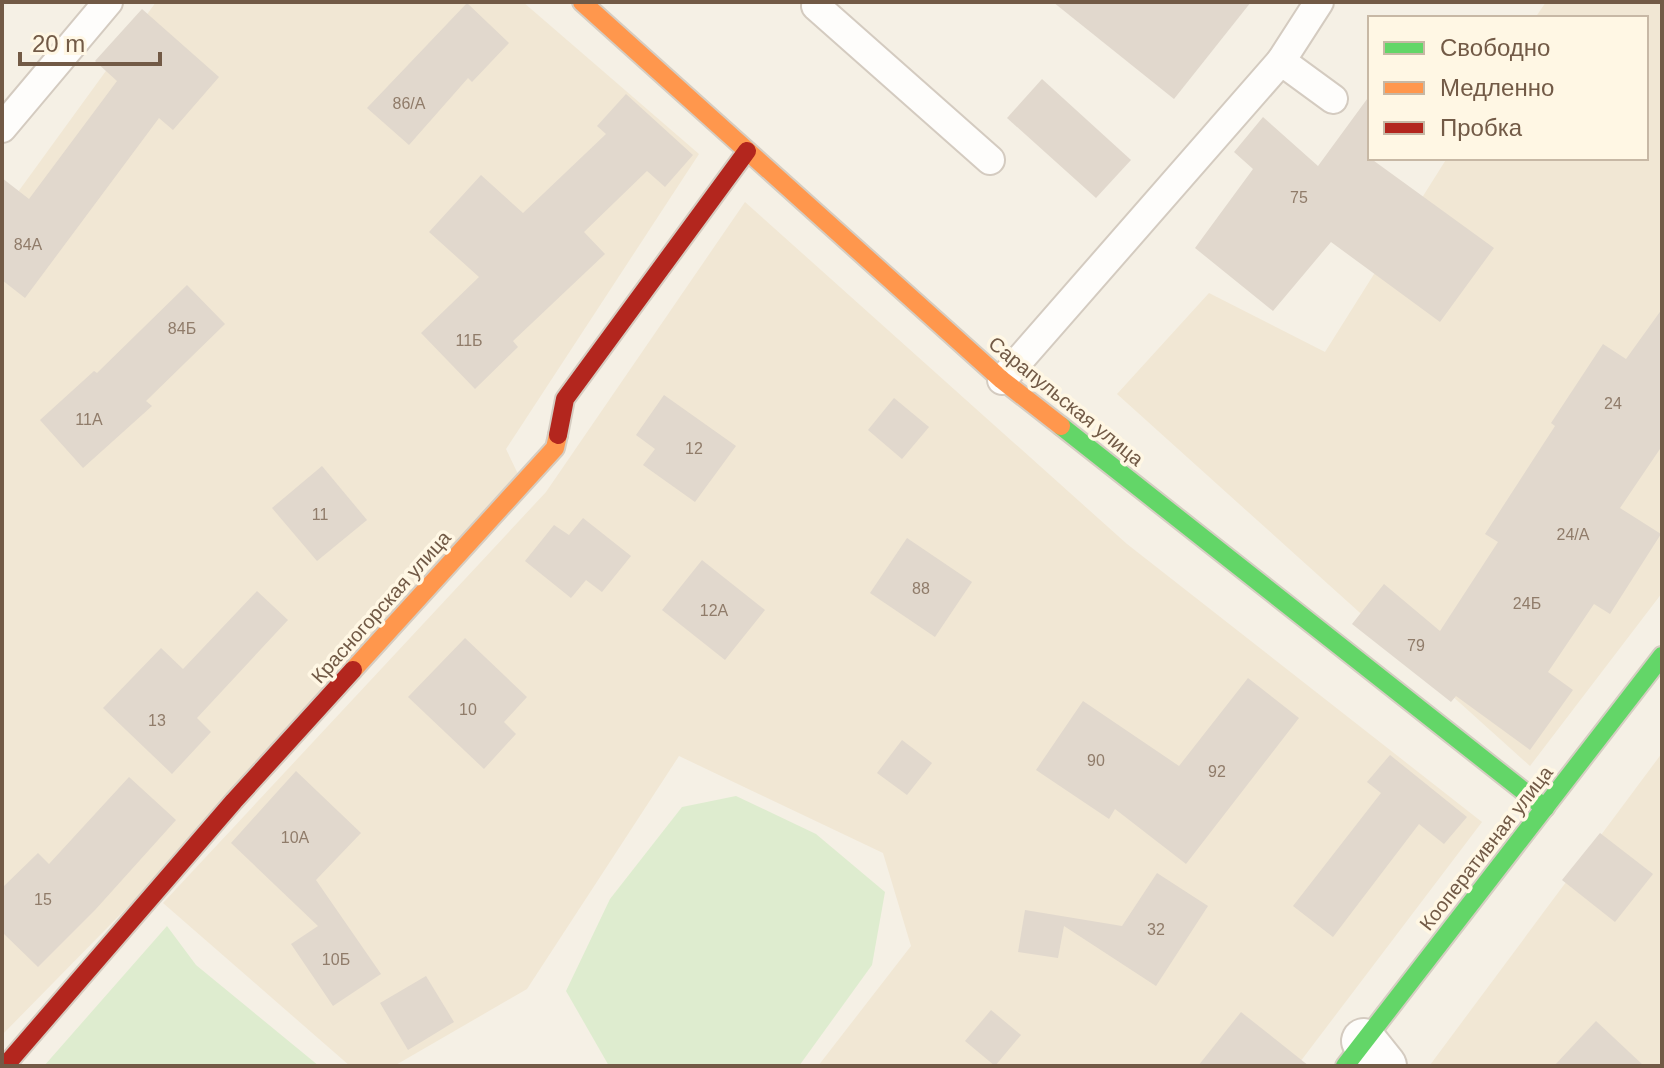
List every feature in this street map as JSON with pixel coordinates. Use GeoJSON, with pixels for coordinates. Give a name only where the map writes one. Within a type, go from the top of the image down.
{"type":"FeatureCollection","features":[{"type":"Feature","properties":{"kind":"street","name":"Сарапульская улица"},"geometry":{"type":"LineString","coordinates":[[582,2],[1002,380],[1545,808]]}},
{"type":"Feature","properties":{"kind":"street","name":"Красногорская улица"},"geometry":{"type":"LineString","coordinates":[[5,1066],[234,801],[555,448],[565,399],[747,151]]}},
{"type":"Feature","properties":{"kind":"street","name":"Кооперативная улица"},"geometry":{"type":"LineString","coordinates":[[1364,1058],[1545,808],[1662,656]]}},
{"type":"Feature","properties":{"kind":"lane"},"geometry":{"type":"LineString","coordinates":[[2,128],[108,2]]}},
{"type":"Feature","properties":{"kind":"lane"},"geometry":{"type":"LineString","coordinates":[[818,2],[816,6],[990,160]]}},
{"type":"Feature","properties":{"kind":"lane"},"geometry":{"type":"LineString","coordinates":[[1002,380],[1281,61],[1319,2]]}},
{"type":"Feature","properties":{"kind":"lane"},"geometry":{"type":"LineString","coordinates":[[1281,61],[1333,99]]}},
{"type":"Feature","properties":{"kind":"shaded area"},"geometry":{"type":"Polygon","coordinates":[[[156,2],[523,2],[699,154],[506,449],[518,474],[161,873],[2,1035],[2,214],[156,2]]]}},
{"type":"Feature","properties":{"kind":"shaded area"},"geometry":{"type":"Polygon","coordinates":[[[1546,2],[1662,2],[1662,593],[1530,766],[1117,394],[1209,293],[1325,352],[1446,160],[1648,160],[1648,16],[1536,16],[1546,2]]]}},
{"type":"Feature","properties":{"kind":"shaded area"},"geometry":{"type":"Polygon","coordinates":[[[745,202],[1127,544],[1482,822],[1297,1066],[818,1066],[911,946],[883,853],[679,756],[527,989],[394,1066],[350,1066],[163,903],[546,492],[745,202]]]}},
{"type":"Feature","properties":{"kind":"shaded area"},"geometry":{"type":"Polygon","coordinates":[[[1662,753],[1662,1066],[1430,1066],[1430,1065],[1662,753]]]}},
{"type":"Feature","properties":{"kind":"green space"},"geometry":{"type":"Polygon","coordinates":[[[736,796],[816,834],[885,892],[872,965],[799,1066],[609,1066],[566,991],[610,899],[682,807],[736,796]]]}},
{"type":"Feature","properties":{"kind":"green space"},"geometry":{"type":"Polygon","coordinates":[[[167,926],[196,965],[319,1066],[44,1066],[167,926]]]}},
{"type":"Feature","properties":{"kind":"building"},"geometry":{"type":"Polygon","coordinates":[[[1053,2],[1251,2],[1174,99],[1053,2]]]}},
{"type":"Feature","properties":{"kind":"building"},"geometry":{"type":"Polygon","coordinates":[[[467,3],[509,43],[472,82],[468,78],[409,145],[367,108],[467,3]]]}},
{"type":"Feature","properties":{"kind":"building"},"geometry":{"type":"Polygon","coordinates":[[[142,9],[219,77],[173,130],[159,118],[25,298],[2,280],[2,178],[29,199],[117,81],[95,61],[142,9]]]}},
{"type":"Feature","properties":{"kind":"building"},"geometry":{"type":"Polygon","coordinates":[[[1042,79],[1131,160],[1096,198],[1007,118],[1042,79]]]}},
{"type":"Feature","properties":{"kind":"building"},"geometry":{"type":"Polygon","coordinates":[[[626,94],[693,155],[665,187],[647,171],[584,232],[605,254],[513,341],[518,347],[475,389],[421,333],[479,277],[429,232],[481,175],[523,213],[606,134],[597,126],[626,94]]]}},
{"type":"Feature","properties":{"kind":"building"},"geometry":{"type":"Polygon","coordinates":[[[1368,98],[1368,160],[1373,160],[1494,248],[1440,322],[1331,242],[1273,311],[1195,248],[1253,169],[1234,152],[1263,117],[1318,166],[1368,98]]]}},
{"type":"Feature","properties":{"kind":"building"},"geometry":{"type":"Polygon","coordinates":[[[187,285],[225,324],[146,401],[152,406],[83,468],[40,420],[94,371],[97,373],[187,285]]]}},
{"type":"Feature","properties":{"kind":"building"},"geometry":{"type":"Polygon","coordinates":[[[1662,309],[1662,446],[1620,508],[1661,534],[1610,614],[1594,604],[1548,672],[1573,690],[1530,750],[1456,696],[1451,702],[1352,624],[1384,584],[1440,631],[1498,542],[1485,534],[1555,426],[1551,423],[1603,344],[1626,359],[1662,309]]]}},
{"type":"Feature","properties":{"kind":"building"},"geometry":{"type":"Polygon","coordinates":[[[664,395],[736,446],[695,502],[643,465],[655,449],[636,435],[664,395]]]}},
{"type":"Feature","properties":{"kind":"building"},"geometry":{"type":"Polygon","coordinates":[[[894,398],[929,427],[902,459],[868,430],[894,398]]]}},
{"type":"Feature","properties":{"kind":"building"},"geometry":{"type":"Polygon","coordinates":[[[322,466],[367,520],[317,561],[272,508],[322,466]]]}},
{"type":"Feature","properties":{"kind":"building"},"geometry":{"type":"Polygon","coordinates":[[[583,518],[631,556],[602,592],[586,580],[571,598],[525,561],[554,525],[569,535],[583,518]]]}},
{"type":"Feature","properties":{"kind":"building"},"geometry":{"type":"Polygon","coordinates":[[[907,538],[972,582],[935,637],[870,593],[907,538]]]}},
{"type":"Feature","properties":{"kind":"building"},"geometry":{"type":"Polygon","coordinates":[[[702,560],[765,610],[725,660],[662,610],[702,560]]]}},
{"type":"Feature","properties":{"kind":"building"},"geometry":{"type":"Polygon","coordinates":[[[257,591],[288,620],[197,718],[211,732],[172,774],[103,708],[161,648],[183,669],[257,591]]]}},
{"type":"Feature","properties":{"kind":"building"},"geometry":{"type":"Polygon","coordinates":[[[465,638],[527,697],[504,722],[516,734],[484,769],[408,697],[465,638]]]}},
{"type":"Feature","properties":{"kind":"building"},"geometry":{"type":"Polygon","coordinates":[[[1248,678],[1299,718],[1186,864],[1115,809],[1109,819],[1036,770],[1083,701],[1179,766],[1248,678]]]}},
{"type":"Feature","properties":{"kind":"building"},"geometry":{"type":"Polygon","coordinates":[[[902,740],[932,763],[907,795],[877,773],[902,740]]]}},
{"type":"Feature","properties":{"kind":"building"},"geometry":{"type":"Polygon","coordinates":[[[1390,755],[1467,817],[1444,844],[1419,824],[1333,937],[1293,906],[1381,793],[1367,782],[1390,755]]]}},
{"type":"Feature","properties":{"kind":"building"},"geometry":{"type":"Polygon","coordinates":[[[296,771],[361,833],[316,880],[381,974],[333,1006],[291,944],[318,926],[231,843],[296,771]]]}},
{"type":"Feature","properties":{"kind":"building"},"geometry":{"type":"Polygon","coordinates":[[[129,777],[176,820],[95,910],[38,967],[2,932],[2,888],[38,853],[49,864],[129,777]]]}},
{"type":"Feature","properties":{"kind":"building"},"geometry":{"type":"Polygon","coordinates":[[[1600,833],[1653,874],[1615,922],[1562,880],[1600,833]]]}},
{"type":"Feature","properties":{"kind":"building"},"geometry":{"type":"Polygon","coordinates":[[[1157,873],[1208,906],[1156,986],[1064,926],[1058,958],[1018,952],[1025,910],[1122,926],[1157,873]]]}},
{"type":"Feature","properties":{"kind":"building"},"geometry":{"type":"Polygon","coordinates":[[[426,976],[454,1022],[408,1050],[380,1003],[426,976]]]}},
{"type":"Feature","properties":{"kind":"building"},"geometry":{"type":"Polygon","coordinates":[[[991,1010],[1021,1035],[995,1066],[965,1041],[991,1010]]]}},
{"type":"Feature","properties":{"kind":"building"},"geometry":{"type":"Polygon","coordinates":[[[1241,1012],[1309,1066],[1198,1066],[1241,1012]]]}},
{"type":"Feature","properties":{"kind":"building"},"geometry":{"type":"Polygon","coordinates":[[[1596,1021],[1644,1066],[1554,1066],[1596,1021]]]}},
{"type":"Feature","properties":{"kind":"traffic: fast"},"geometry":{"type":"LineString","coordinates":[[1061,426],[1545,808]]}},
{"type":"Feature","properties":{"kind":"traffic: fast"},"geometry":{"type":"LineString","coordinates":[[1345,1066],[1662,656]]}},
{"type":"Feature","properties":{"kind":"traffic: slow"},"geometry":{"type":"LineString","coordinates":[[582,2],[1002,380],[1061,426]]}},
{"type":"Feature","properties":{"kind":"traffic: slow"},"geometry":{"type":"LineString","coordinates":[[353,670],[555,448],[558,435]]}},
{"type":"Feature","properties":{"kind":"traffic: jam"},"geometry":{"type":"LineString","coordinates":[[558,435],[565,399],[747,151]]}},
{"type":"Feature","properties":{"kind":"traffic: jam"},"geometry":{"type":"LineString","coordinates":[[5,1066],[234,801],[353,670]]}}]}
